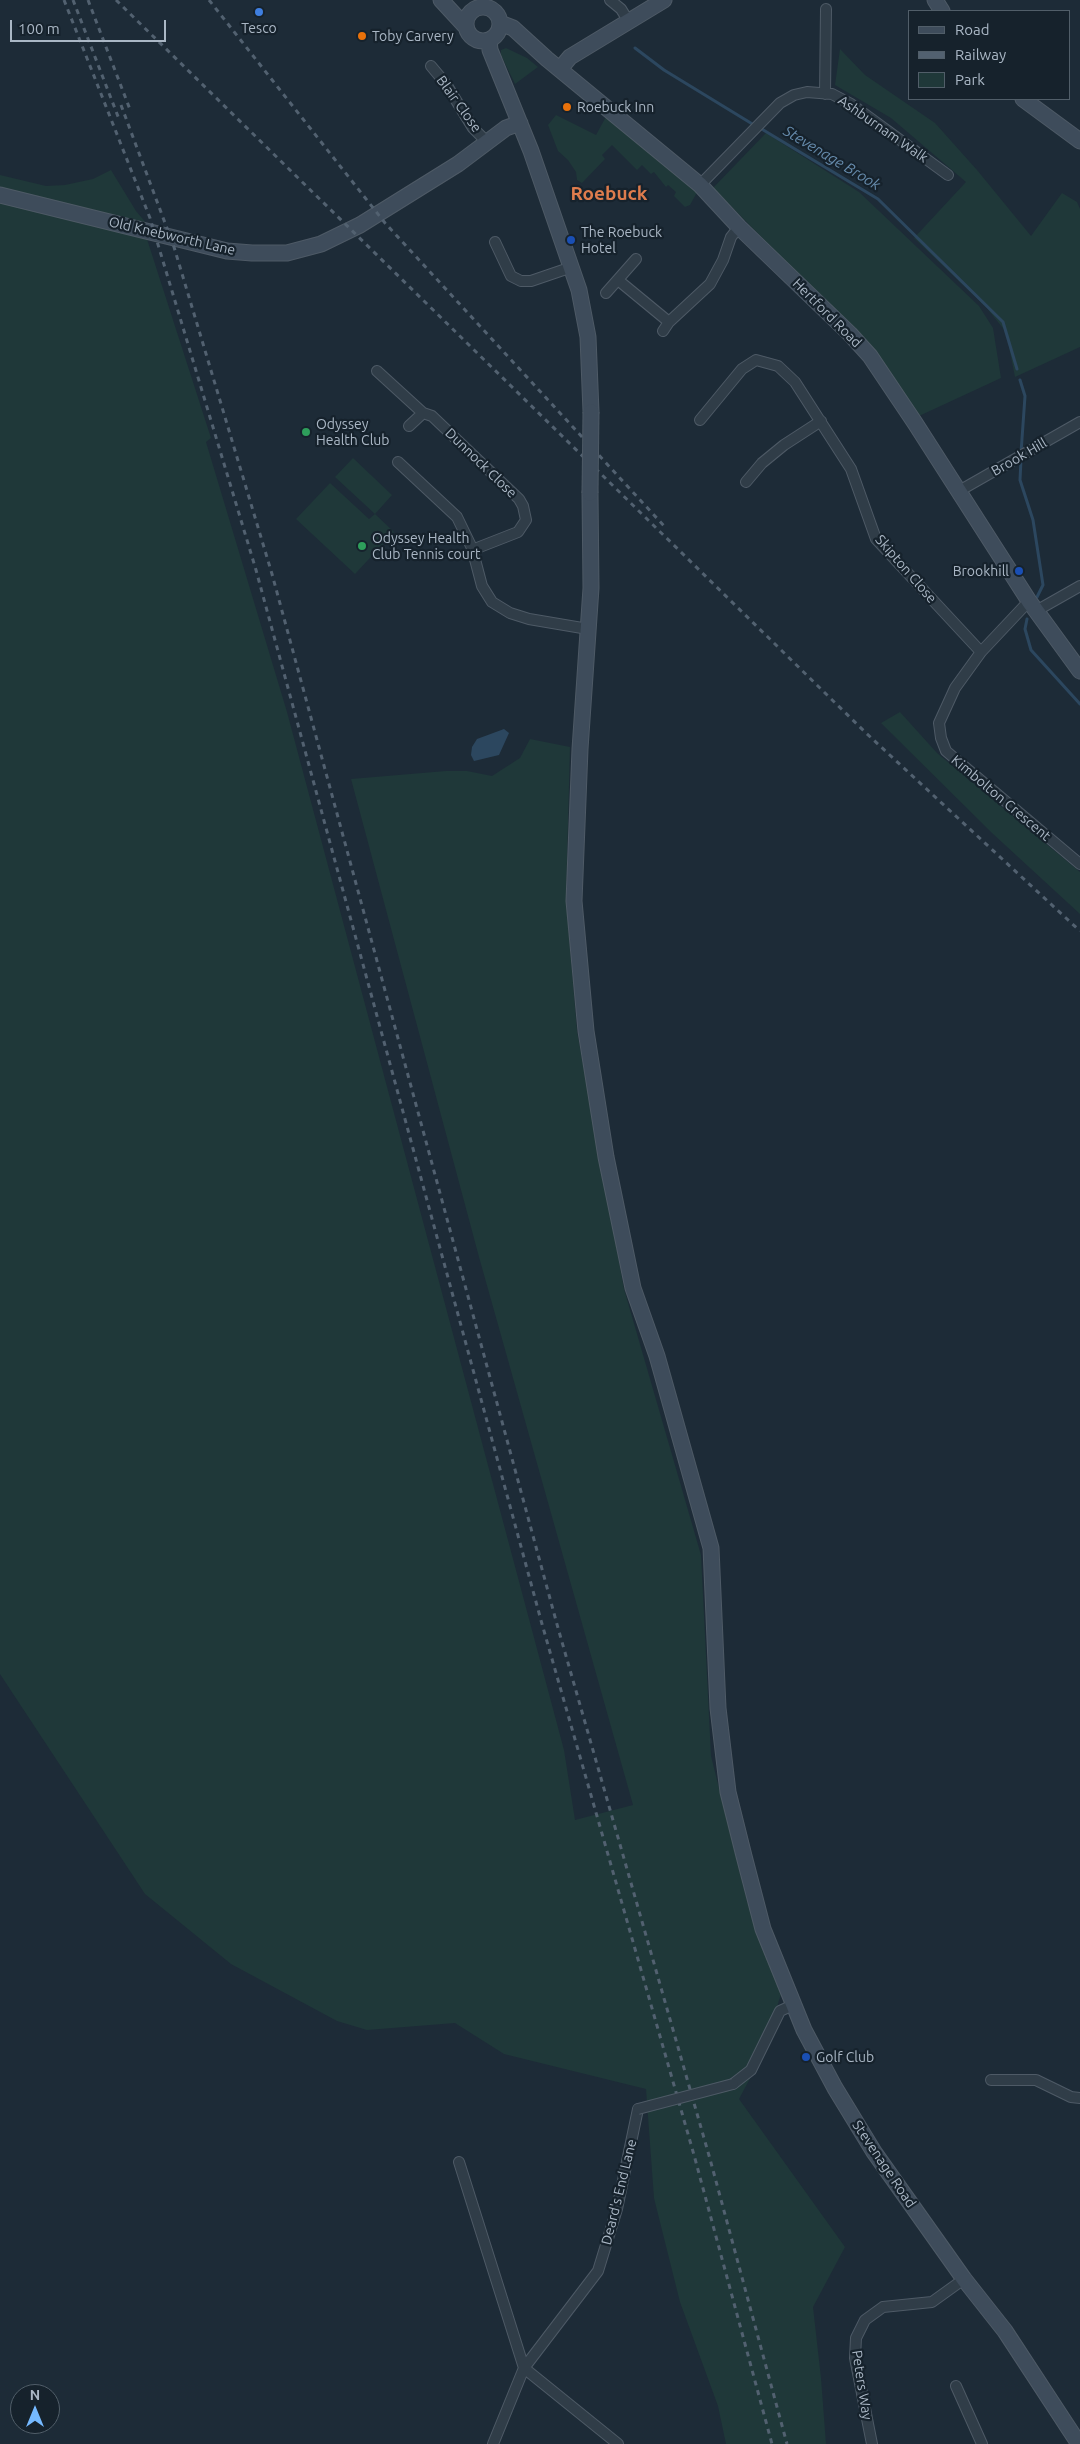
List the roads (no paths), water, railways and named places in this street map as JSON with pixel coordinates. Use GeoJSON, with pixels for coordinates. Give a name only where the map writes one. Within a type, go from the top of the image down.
{"type":"FeatureCollection","features":[{"type":"Feature","properties":{"kind":"main road"},"geometry":{"type":"LineString","coordinates":[[560,69],[570,58],[664,0]]}},
{"type":"Feature","properties":{"kind":"main road"},"geometry":{"type":"LineString","coordinates":[[442,2],[474,9],[483,7],[491,9],[498,15],[499,31],[489,40],[474,39],[468,34],[465,26],[442,2]]}},
{"type":"Feature","properties":{"kind":"main road"},"geometry":{"type":"LineString","coordinates":[[465,26],[467,16],[474,9]]}},
{"type":"Feature","properties":{"kind":"main road","name":"Hertford Road"},"geometry":{"type":"LineString","coordinates":[[500,24],[513,28],[700,185],[739,227],[827,310],[870,356],[1032,606],[1080,671]]}},
{"type":"Feature","properties":{"kind":"main road","name":"Stevenage Road"},"geometry":{"type":"LineString","coordinates":[[489,40],[490,50],[520,123],[572,267],[586,320],[591,412],[591,588],[580,750],[574,901],[586,1031],[606,1157],[631,1279],[662,1375],[711,1548],[718,1708],[728,1792],[763,1929],[793,2005],[835,2088],[874,2152],[964,2278],[1005,2331],[1079,2444]]}},
{"type":"Feature","properties":{"kind":"main road"},"geometry":{"type":"LineString","coordinates":[[1024,100],[1080,141]]}},
{"type":"Feature","properties":{"kind":"main road","name":"Old Knebworth Lane"},"geometry":{"type":"LineString","coordinates":[[0,195],[227,250],[252,254],[287,253],[321,244],[342,235],[404,200],[488,143],[506,128],[520,123]]}},
{"type":"Feature","properties":{"kind":"street"},"geometry":{"type":"LineString","coordinates":[[610,0],[621,9],[629,22]]}},
{"type":"Feature","properties":{"kind":"street"},"geometry":{"type":"LineString","coordinates":[[825,94],[826,9]]}},
{"type":"Feature","properties":{"kind":"street","name":"Blair Close"},"geometry":{"type":"LineString","coordinates":[[431,66],[446,84],[473,128],[488,143]]}},
{"type":"Feature","properties":{"kind":"street","name":"Ashburnam Walk"},"geometry":{"type":"LineString","coordinates":[[700,185],[780,103],[794,95],[807,92],[832,94],[851,104],[948,175]]}},
{"type":"Feature","properties":{"kind":"street"},"geometry":{"type":"LineString","coordinates":[[663,331],[669,322],[710,284],[723,260],[731,237],[739,227]]}},
{"type":"Feature","properties":{"kind":"street"},"geometry":{"type":"LineString","coordinates":[[495,242],[511,276],[521,281],[531,282],[572,267]]}},
{"type":"Feature","properties":{"kind":"street"},"geometry":{"type":"LineString","coordinates":[[606,293],[636,259]]}},
{"type":"Feature","properties":{"kind":"street"},"geometry":{"type":"LineString","coordinates":[[618,280],[669,322]]}},
{"type":"Feature","properties":{"kind":"street","name":"Skipton Close"},"geometry":{"type":"LineString","coordinates":[[700,420],[742,369],[756,360],[778,366],[795,382],[822,421],[850,469],[876,539],[981,652]]}},
{"type":"Feature","properties":{"kind":"street","name":"Dunnock Close"},"geometry":{"type":"LineString","coordinates":[[377,371],[423,413],[432,416],[519,500],[526,513],[526,520],[518,532],[472,550]]}},
{"type":"Feature","properties":{"kind":"street"},"geometry":{"type":"LineString","coordinates":[[409,426],[423,413]]}},
{"type":"Feature","properties":{"kind":"street"},"geometry":{"type":"LineString","coordinates":[[746,482],[762,463],[822,421]]}},
{"type":"Feature","properties":{"kind":"street","name":"Brook Hill"},"geometry":{"type":"LineString","coordinates":[[959,492],[1080,422]]}},
{"type":"Feature","properties":{"kind":"street"},"geometry":{"type":"LineString","coordinates":[[398,462],[457,517],[472,550],[482,586],[492,602],[510,614],[588,629]]}},
{"type":"Feature","properties":{"kind":"street","name":"Kimbolton Crescent"},"geometry":{"type":"LineString","coordinates":[[1080,586],[1032,606],[981,652],[960,680],[945,707],[939,723],[941,738],[946,751],[1080,864]]}},
{"type":"Feature","properties":{"kind":"street","name":"Deard's End Lane"},"geometry":{"type":"LineString","coordinates":[[493,2444],[524,2368],[598,2271],[617,2208],[638,2110],[733,2084],[751,2070],[780,2011],[793,2005]]}},
{"type":"Feature","properties":{"kind":"street"},"geometry":{"type":"LineString","coordinates":[[990,2080],[1036,2080],[1071,2097],[1080,2098]]}},
{"type":"Feature","properties":{"kind":"street"},"geometry":{"type":"LineString","coordinates":[[459,2162],[524,2368],[618,2444]]}},
{"type":"Feature","properties":{"kind":"street","name":"Peters Way"},"geometry":{"type":"LineString","coordinates":[[872,2444],[855,2358],[856,2338],[865,2320],[883,2307],[932,2302],[964,2278]]}},
{"type":"Feature","properties":{"kind":"street"},"geometry":{"type":"LineString","coordinates":[[956,2386],[982,2444]]}},
{"type":"Feature","properties":{"kind":"water"},"geometry":{"type":"Polygon","coordinates":[[[504,729],[509,733],[499,755],[474,761],[471,755],[472,747],[477,739],[504,729]]]}},
{"type":"Feature","properties":{"kind":"waterway","name":"Stevenage Brook"},"geometry":{"type":"LineString","coordinates":[[635,48],[664,70],[754,125]]}},
{"type":"Feature","properties":{"kind":"waterway","name":"Stevenage Brook"},"geometry":{"type":"LineString","coordinates":[[760,128],[878,199],[1003,322],[1017,369]]}},
{"type":"Feature","properties":{"kind":"waterway","name":"Stevenage Brook"},"geometry":{"type":"LineString","coordinates":[[1020,380],[1025,396],[1021,453]]}},
{"type":"Feature","properties":{"kind":"waterway","name":"Stevenage Brook"},"geometry":{"type":"LineString","coordinates":[[1021,459],[1020,480],[1033,520],[1043,585],[1037,597]]}},
{"type":"Feature","properties":{"kind":"waterway","name":"Stevenage Brook"},"geometry":{"type":"LineString","coordinates":[[1027,619],[1025,629],[1031,650],[1080,704]]}},
{"type":"Feature","properties":{"kind":"railway"},"geometry":{"type":"LineString","coordinates":[[64,0],[150,218],[256,570],[542,1624],[694,2155],[772,2444]]}},
{"type":"Feature","properties":{"kind":"railway"},"geometry":{"type":"LineString","coordinates":[[73,0],[119,119]]}},
{"type":"Feature","properties":{"kind":"railway"},"geometry":{"type":"LineString","coordinates":[[88,0],[131,112]]}},
{"type":"Feature","properties":{"kind":"railway"},"geometry":{"type":"LineString","coordinates":[[116,0],[866,733],[1080,931]]}},
{"type":"Feature","properties":{"kind":"railway"},"geometry":{"type":"LineString","coordinates":[[209,0],[385,223],[665,527]]}},
{"type":"Feature","properties":{"kind":"railway"},"geometry":{"type":"LineString","coordinates":[[121,105],[174,247],[272,574],[558,1628],[710,2159],[787,2444]]}},
{"type":"Feature","properties":{"kind":"place","name":"Tesco"},"geometry":{"type":"Point","coordinates":[259,12]}},
{"type":"Feature","properties":{"kind":"place","name":"Toby Carvery"},"geometry":{"type":"Point","coordinates":[362,36]}},
{"type":"Feature","properties":{"kind":"place","name":"Roebuck Inn"},"geometry":{"type":"Point","coordinates":[567,107]}},
{"type":"Feature","properties":{"kind":"place","name":"The Roebuck Hotel"},"geometry":{"type":"Point","coordinates":[571,240]}},
{"type":"Feature","properties":{"kind":"place","name":"Odyssey Health Club"},"geometry":{"type":"Point","coordinates":[306,432]}},
{"type":"Feature","properties":{"kind":"place","name":"Odyssey Health Club Tennis court"},"geometry":{"type":"Point","coordinates":[362,546]}},
{"type":"Feature","properties":{"kind":"place","name":"Brookhill"},"geometry":{"type":"Point","coordinates":[1019,571]}},
{"type":"Feature","properties":{"kind":"place","name":"Golf Club"},"geometry":{"type":"Point","coordinates":[806,2057]}},
{"type":"Feature","properties":{"kind":"district","name":"Roebuck"},"geometry":{"type":"Point","coordinates":[609,194]}}]}
